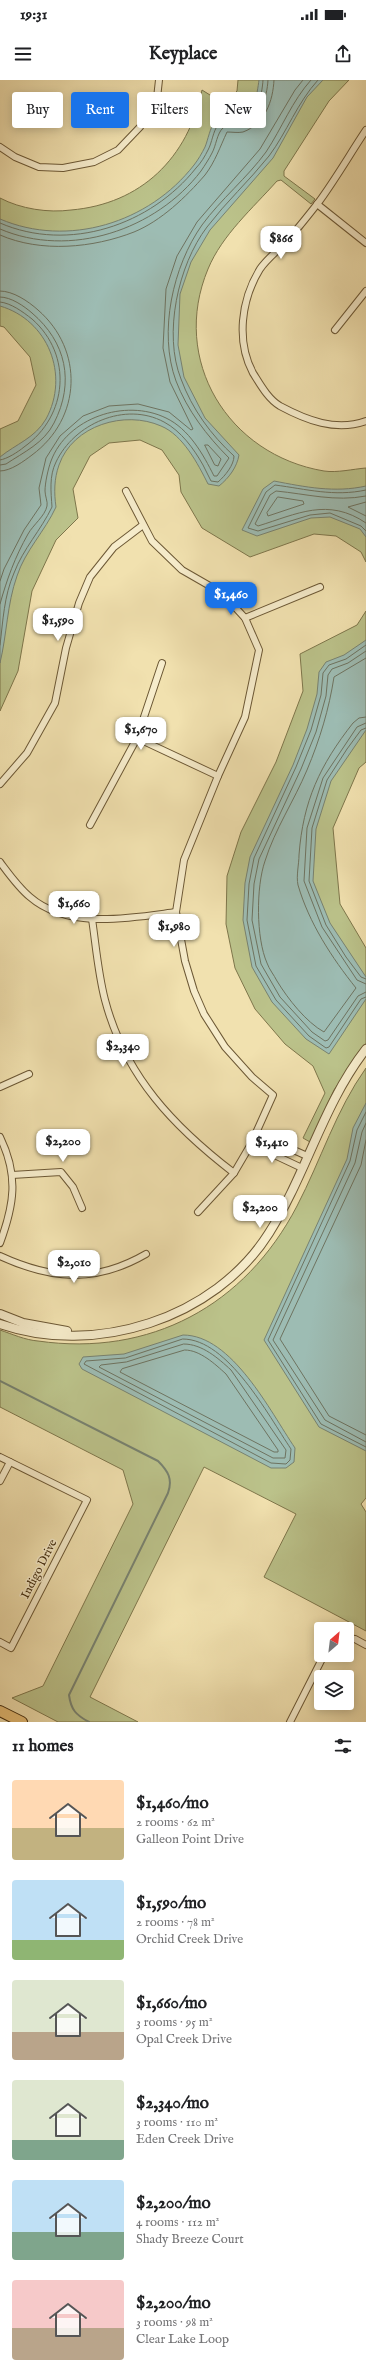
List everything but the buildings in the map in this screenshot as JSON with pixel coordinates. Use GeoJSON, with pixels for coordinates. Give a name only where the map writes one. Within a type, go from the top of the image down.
{"type":"FeatureCollection","features":[{"type":"Feature","properties":{"kind":"main road"},"geometry":{"type":"LineString","coordinates":[[0,1711],[22,1722]]}},
{"type":"Feature","properties":{"kind":"street"},"geometry":{"type":"LineString","coordinates":[[0,147],[15,157],[39,167],[63,168],[94,162],[118,150],[140,127],[157,98],[159,80]]}},
{"type":"Feature","properties":{"kind":"street"},"geometry":{"type":"LineString","coordinates":[[366,130],[317,204],[290,237],[260,269],[245,300],[242,333],[248,364],[260,386],[276,404],[299,416],[326,425],[356,425],[366,421]]}},
{"type":"Feature","properties":{"kind":"street"},"geometry":{"type":"LineString","coordinates":[[317,204],[366,243]]}},
{"type":"Feature","properties":{"kind":"street"},"geometry":{"type":"LineString","coordinates":[[335,330],[366,291]]}},
{"type":"Feature","properties":{"kind":"street"},"geometry":{"type":"LineString","coordinates":[[126,491],[152,542],[182,570],[222,593],[245,618],[259,650],[245,717],[218,776],[184,860],[176,912],[185,961],[194,991],[204,1014],[225,1046],[252,1077],[273,1095],[251,1144],[234,1173],[198,1212]]}},
{"type":"Feature","properties":{"kind":"street"},"geometry":{"type":"LineString","coordinates":[[0,784],[27,753],[55,703],[66,648],[79,603],[90,577],[114,547],[144,525]]}},
{"type":"Feature","properties":{"kind":"street"},"geometry":{"type":"LineString","coordinates":[[245,618],[320,587]]}},
{"type":"Feature","properties":{"kind":"street"},"geometry":{"type":"LineString","coordinates":[[90,825],[138,738],[162,663]]}},
{"type":"Feature","properties":{"kind":"street"},"geometry":{"type":"LineString","coordinates":[[138,738],[218,776]]}},
{"type":"Feature","properties":{"kind":"street"},"geometry":{"type":"LineString","coordinates":[[0,862],[3,872],[20,889],[42,906],[68,916],[92,919],[176,912]]}},
{"type":"Feature","properties":{"kind":"street"},"geometry":{"type":"LineString","coordinates":[[92,919],[98,968],[106,1002],[130,1062],[158,1102],[178,1126],[196,1143],[234,1173]]}},
{"type":"Feature","properties":{"kind":"street"},"geometry":{"type":"LineString","coordinates":[[0,1324],[41,1334],[82,1334],[119,1331],[166,1317],[190,1306],[230,1278],[251,1257],[269,1234],[336,1098],[366,1049]]}},
{"type":"Feature","properties":{"kind":"street"},"geometry":{"type":"LineString","coordinates":[[0,1087],[29,1074]]}},
{"type":"Feature","properties":{"kind":"street"},"geometry":{"type":"LineString","coordinates":[[256,1133],[307,1156]]}},
{"type":"Feature","properties":{"kind":"street"},"geometry":{"type":"LineString","coordinates":[[0,1137],[5,1148],[12,1175],[13,1193],[10,1214],[0,1243]]}},
{"type":"Feature","properties":{"kind":"street"},"geometry":{"type":"LineString","coordinates":[[251,1144],[302,1168]]}},
{"type":"Feature","properties":{"kind":"street"},"geometry":{"type":"LineString","coordinates":[[12,1175],[60,1172],[73,1187],[82,1208]]}},
{"type":"Feature","properties":{"kind":"street"},"geometry":{"type":"LineString","coordinates":[[0,1256],[20,1266],[45,1273],[69,1276],[109,1271],[146,1254]]}},
{"type":"Feature","properties":{"kind":"street"},"geometry":{"type":"LineString","coordinates":[[0,1314],[23,1322],[82,1334]]}},
{"type":"Feature","properties":{"kind":"street"},"geometry":{"type":"LineString","coordinates":[[0,1457],[10,1462],[0,1481]]}},
{"type":"Feature","properties":{"kind":"street","name":"Indigo Drive"},"geometry":{"type":"LineString","coordinates":[[0,1642],[11,1648],[87,1500],[10,1462]]}},
{"type":"Feature","properties":{"kind":"street"},"geometry":{"type":"LineString","coordinates":[[354,1639],[366,1645]]}},
{"type":"Feature","properties":{"kind":"street"},"geometry":{"type":"LineString","coordinates":[[290,1722],[320,1662]]}},
{"type":"Feature","properties":{"kind":"green space"},"geometry":{"type":"Polygon","coordinates":[[[238,80],[349,80],[329,101],[284,171],[284,176],[315,199],[311,204],[281,180],[277,181],[239,222],[221,245],[208,269],[198,303],[197,337],[203,369],[216,398],[235,424],[260,445],[290,461],[324,471],[366,468],[366,562],[361,552],[336,536],[314,534],[250,557],[202,528],[181,492],[179,475],[162,450],[140,440],[109,443],[90,456],[73,489],[78,518],[56,540],[32,591],[18,671],[0,711],[0,429],[18,421],[36,385],[30,357],[4,327],[0,326],[0,198],[17,205],[35,209],[62,211],[96,206],[119,198],[140,187],[158,173],[173,156],[189,128],[202,128],[202,90],[210,95],[210,128],[266,128],[266,92],[236,92],[238,80]]]}},
{"type":"Feature","properties":{"kind":"green space"},"geometry":{"type":"Polygon","coordinates":[[[366,611],[366,762],[359,768],[333,828],[340,904],[366,948],[366,1043],[334,1090],[310,1142],[303,1138],[325,1093],[313,1066],[285,1044],[255,1009],[235,968],[226,924],[227,876],[241,832],[276,762],[303,691],[300,654],[357,625],[366,611]]]}},
{"type":"Feature","properties":{"kind":"green space"},"geometry":{"type":"Polygon","coordinates":[[[366,1068],[366,1498],[361,1504],[366,1512],[366,1631],[354,1625],[354,1622],[349,1622],[264,1577],[296,1514],[204,1467],[90,1697],[138,1722],[58,1722],[12,1698],[43,1686],[133,1504],[123,1470],[0,1407],[0,1330],[23,1338],[38,1341],[79,1344],[118,1341],[155,1332],[190,1317],[222,1297],[250,1272],[276,1241],[306,1189],[337,1118],[355,1084],[366,1068]]]}},
{"type":"Feature","properties":{"kind":"water"},"geometry":{"type":"Polygon","coordinates":[[[259,80],[323,80],[307,97],[273,158],[210,230],[191,262],[180,294],[178,345],[184,377],[205,418],[239,455],[236,464],[229,476],[219,486],[208,484],[200,468],[183,443],[169,430],[147,421],[117,421],[102,424],[88,431],[76,440],[66,451],[57,470],[55,486],[56,507],[25,558],[17,576],[11,597],[0,663],[0,457],[31,436],[42,426],[53,402],[56,385],[55,368],[50,351],[42,336],[31,323],[17,313],[0,306],[0,219],[26,227],[53,231],[79,230],[106,225],[131,215],[154,202],[176,185],[200,156],[205,147],[211,128],[266,128],[266,92],[257,91],[259,80]]]}},
{"type":"Feature","properties":{"kind":"water"},"geometry":{"type":"Polygon","coordinates":[[[274,481],[331,489],[366,486],[366,537],[360,529],[330,517],[311,518],[257,536],[242,530],[263,489],[274,481]]]}},
{"type":"Feature","properties":{"kind":"water"},"geometry":{"type":"Polygon","coordinates":[[[366,640],[366,730],[331,781],[316,829],[313,881],[330,923],[366,977],[366,999],[329,1054],[306,1039],[272,1002],[252,967],[243,920],[245,883],[250,857],[293,765],[307,729],[317,694],[319,672],[326,662],[344,655],[366,640]]]}},
{"type":"Feature","properties":{"kind":"water"},"geometry":{"type":"Polygon","coordinates":[[[366,1103],[366,1451],[319,1427],[264,1340],[347,1159],[353,1128],[366,1103]]]}},
{"type":"Feature","properties":{"kind":"water"},"geometry":{"type":"Polygon","coordinates":[[[183,1335],[201,1338],[218,1347],[248,1378],[295,1448],[294,1462],[286,1468],[271,1468],[82,1369],[79,1364],[83,1357],[124,1354],[183,1335]]]}},
{"type":"Feature","properties":{"kind":"waterway"},"geometry":{"type":"LineString","coordinates":[[0,1381],[158,1461],[167,1472],[170,1479],[168,1493],[69,1695],[71,1705],[75,1712],[89,1722]]}}]}
